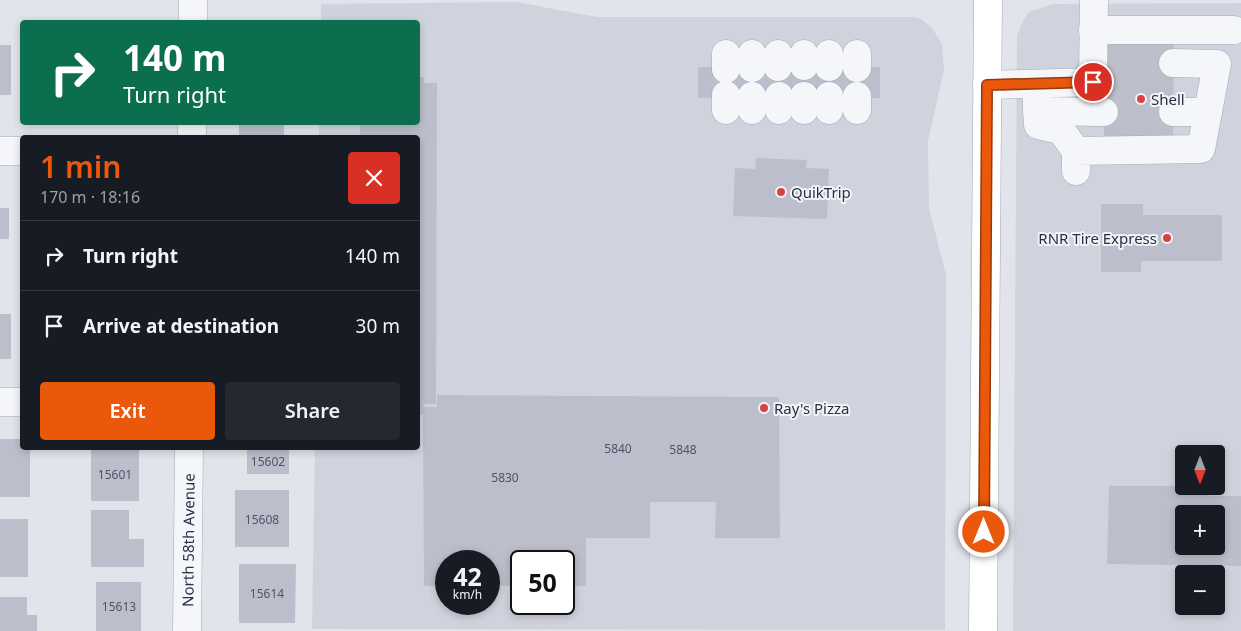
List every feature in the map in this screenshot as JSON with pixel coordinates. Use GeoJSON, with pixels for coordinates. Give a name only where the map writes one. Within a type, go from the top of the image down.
{"type":"FeatureCollection","features":[{"type":"Feature","properties":{"kind":"main road"},"geometry":{"type":"LineString","coordinates":[[983,631],[988,0]]}},
{"type":"Feature","properties":{"kind":"street"},"geometry":{"type":"LineString","coordinates":[[193,0],[193,20]]}},
{"type":"Feature","properties":{"kind":"street"},"geometry":{"type":"LineString","coordinates":[[987,85],[1093,82],[1099,62],[1093,30],[1094,0]]}},
{"type":"Feature","properties":{"kind":"street"},"geometry":{"type":"LineString","coordinates":[[1093,30],[1234,30]]}},
{"type":"Feature","properties":{"kind":"street"},"geometry":{"type":"LineString","coordinates":[[1036,84],[1038,125],[1061,130],[1076,161],[1200,149],[1217,64],[1173,63]]}},
{"type":"Feature","properties":{"kind":"street"},"geometry":{"type":"LineString","coordinates":[[1037,111],[1104,112]]}},
{"type":"Feature","properties":{"kind":"street"},"geometry":{"type":"LineString","coordinates":[[1173,112],[1208,112]]}},
{"type":"Feature","properties":{"kind":"street"},"geometry":{"type":"LineString","coordinates":[[0,151],[20,151]]}},
{"type":"Feature","properties":{"kind":"street"},"geometry":{"type":"LineString","coordinates":[[0,402],[20,402]]}},
{"type":"Feature","properties":{"kind":"street","name":"North 58th Avenue"},"geometry":{"type":"LineString","coordinates":[[187,631],[189,450]]}},
{"type":"Feature","properties":{"kind":"shaded area"},"geometry":{"type":"Polygon","coordinates":[[[516,2],[597,17],[913,17],[921,19],[932,28],[942,44],[944,70],[928,141],[929,208],[946,275],[945,630],[312,629],[315,450],[420,450],[420,135],[319,135],[319,125],[420,125],[420,20],[321,20],[321,4],[516,2]]]}},
{"type":"Feature","properties":{"kind":"shaded area"},"geometry":{"type":"Polygon","coordinates":[[[1241,3],[1241,631],[1013,631],[1017,35],[1029,12],[1053,4],[1241,3]]]}},
{"type":"Feature","properties":{"kind":"building"},"geometry":{"type":"Polygon","coordinates":[[[1104,32],[1174,33],[1173,137],[1104,137],[1104,32]]]}},
{"type":"Feature","properties":{"kind":"building"},"geometry":{"type":"Polygon","coordinates":[[[0,45],[11,45],[11,95],[0,95],[0,45]]]}},
{"type":"Feature","properties":{"kind":"building"},"geometry":{"type":"Polygon","coordinates":[[[698,67],[880,67],[880,98],[698,98],[698,67]]]}},
{"type":"Feature","properties":{"kind":"building"},"geometry":{"type":"Polygon","coordinates":[[[420,77],[424,77],[424,83],[437,83],[436,404],[424,404],[423,407],[437,407],[437,395],[779,397],[780,538],[715,538],[716,502],[650,502],[650,538],[586,538],[586,586],[575,586],[575,550],[510,550],[510,586],[500,586],[500,550],[435,550],[435,586],[424,586],[423,415],[420,415],[420,135],[360,135],[360,125],[420,125],[420,77]]]}},
{"type":"Feature","properties":{"kind":"building"},"geometry":{"type":"Polygon","coordinates":[[[239,125],[284,125],[284,135],[239,135],[239,125]]]}},
{"type":"Feature","properties":{"kind":"building","name":"QuikTrip"},"geometry":{"type":"Polygon","coordinates":[[[756,158],[807,160],[806,168],[829,169],[827,219],[733,216],[735,168],[755,169],[756,158]]]}},
{"type":"Feature","properties":{"kind":"building","name":"RNR Tire Express"},"geometry":{"type":"Polygon","coordinates":[[[1101,204],[1143,204],[1143,215],[1222,215],[1222,261],[1141,261],[1141,272],[1101,272],[1101,204]]]}},
{"type":"Feature","properties":{"kind":"building"},"geometry":{"type":"Polygon","coordinates":[[[0,208],[9,208],[9,239],[0,239],[0,208]]]}},
{"type":"Feature","properties":{"kind":"building"},"geometry":{"type":"Polygon","coordinates":[[[0,314],[11,314],[11,359],[0,359],[0,314]]]}},
{"type":"Feature","properties":{"kind":"building"},"geometry":{"type":"Polygon","coordinates":[[[0,439],[20,439],[20,450],[30,450],[30,497],[0,497],[0,439]]]}},
{"type":"Feature","properties":{"kind":"building"},"geometry":{"type":"Polygon","coordinates":[[[91,450],[139,450],[139,501],[91,501],[91,450]]]}},
{"type":"Feature","properties":{"kind":"building"},"geometry":{"type":"Polygon","coordinates":[[[247,450],[289,450],[289,474],[247,474],[247,450]]]}},
{"type":"Feature","properties":{"kind":"building"},"geometry":{"type":"Polygon","coordinates":[[[1109,486],[1175,486],[1175,495],[1241,496],[1241,566],[1107,564],[1109,486]]]}},
{"type":"Feature","properties":{"kind":"building"},"geometry":{"type":"Polygon","coordinates":[[[235,490],[289,490],[289,547],[235,547],[235,490]]]}},
{"type":"Feature","properties":{"kind":"building"},"geometry":{"type":"Polygon","coordinates":[[[91,510],[129,510],[129,539],[144,539],[144,567],[91,567],[91,510]]]}},
{"type":"Feature","properties":{"kind":"building"},"geometry":{"type":"Polygon","coordinates":[[[0,519],[28,519],[28,577],[0,577],[0,519]]]}},
{"type":"Feature","properties":{"kind":"building"},"geometry":{"type":"Polygon","coordinates":[[[239,564],[296,564],[295,623],[239,623],[239,564]]]}},
{"type":"Feature","properties":{"kind":"building"},"geometry":{"type":"Polygon","coordinates":[[[96,582],[141,582],[141,631],[96,631],[96,582]]]}},
{"type":"Feature","properties":{"kind":"building"},"geometry":{"type":"Polygon","coordinates":[[[0,597],[27,597],[27,615],[37,615],[37,631],[0,631],[0,597]]]}},
{"type":"Feature","properties":{"kind":"tunnel"},"geometry":{"type":"LineString","coordinates":[[1104,62],[1173,63]]}},
{"type":"Feature","properties":{"kind":"tunnel"},"geometry":{"type":"LineString","coordinates":[[1104,112],[1173,112]]}},
{"type":"Feature","properties":{"kind":"place","name":"Shell"},"geometry":{"type":"Point","coordinates":[1141,99]}},
{"type":"Feature","properties":{"kind":"place","name":"QuikTrip"},"geometry":{"type":"Point","coordinates":[781,192]}},
{"type":"Feature","properties":{"kind":"place","name":"RNR Tire Express"},"geometry":{"type":"Point","coordinates":[1167,238]}},
{"type":"Feature","properties":{"kind":"place","name":"Ray's Pizza"},"geometry":{"type":"Point","coordinates":[764,408]}},
{"type":"Feature","properties":{"kind":"route"},"geometry":{"type":"LineString","coordinates":[[984,532],[987,85],[1093,82]]}}]}
